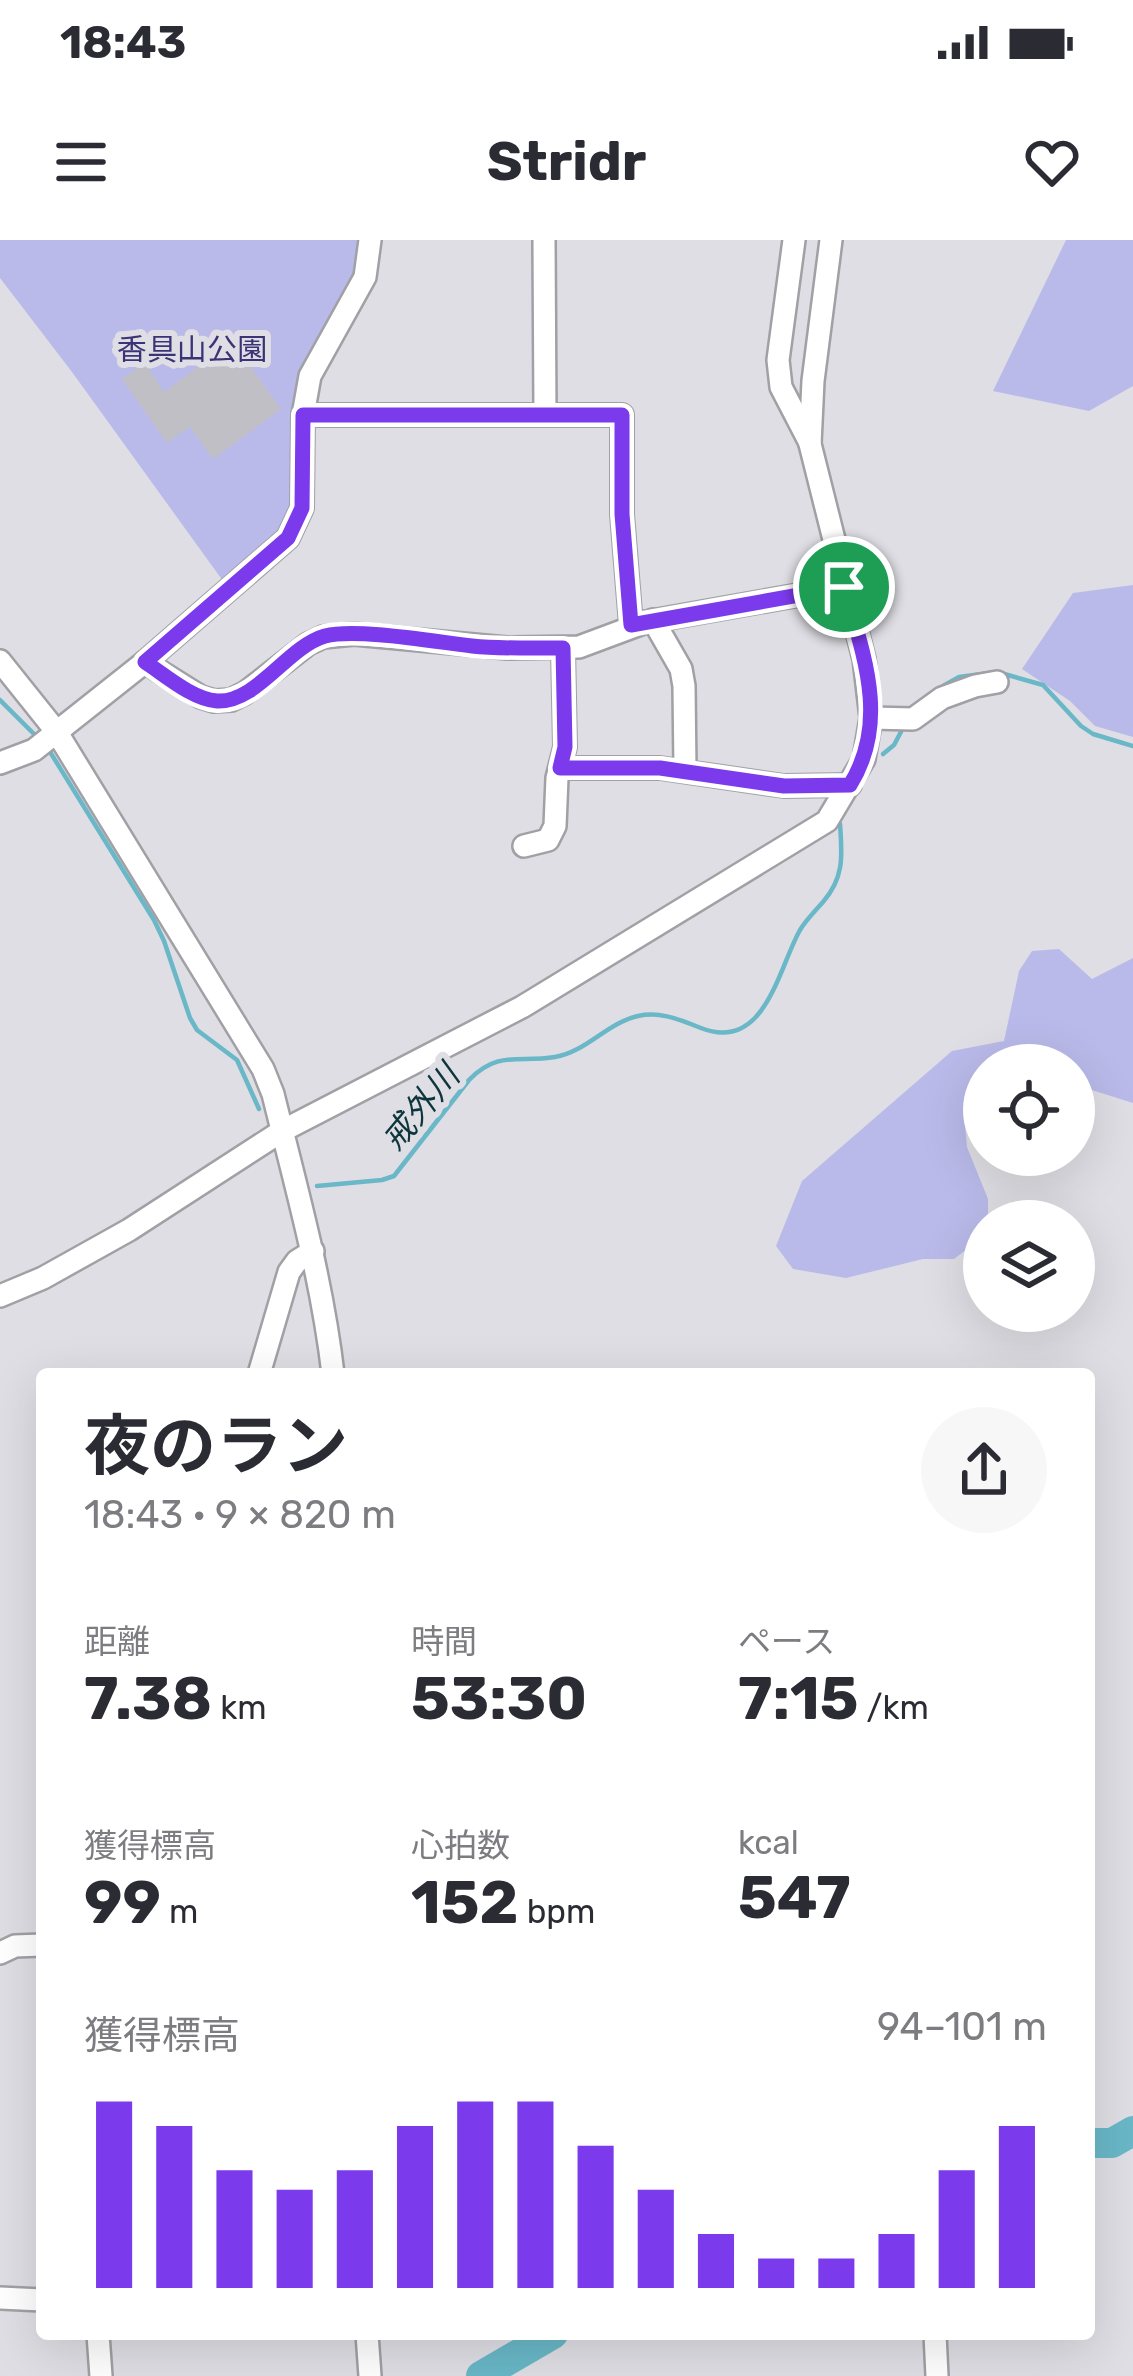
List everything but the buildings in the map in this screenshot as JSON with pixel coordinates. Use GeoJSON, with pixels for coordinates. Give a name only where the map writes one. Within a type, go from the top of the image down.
{"type":"FeatureCollection","features":[{"type":"Feature","properties":{"kind":"street"},"geometry":{"type":"LineString","coordinates":[[0,763],[34,749],[145,662],[288,538],[302,508],[303,415],[310,376],[365,277],[370,240]]}},
{"type":"Feature","properties":{"kind":"street"},"geometry":{"type":"LineString","coordinates":[[544,240],[545,415]]}},
{"type":"Feature","properties":{"kind":"street"},"geometry":{"type":"LineString","coordinates":[[0,1296],[43,1279],[129,1230],[282,1131],[522,1007],[817,830],[834,812],[865,759],[871,718],[864,659],[810,444],[781,387],[778,360],[794,240]]}},
{"type":"Feature","properties":{"kind":"street"},"geometry":{"type":"LineString","coordinates":[[810,444],[831,240]]}},
{"type":"Feature","properties":{"kind":"street"},"geometry":{"type":"LineString","coordinates":[[303,415],[622,415],[622,514],[642,623],[681,670],[685,770]]}},
{"type":"Feature","properties":{"kind":"street"},"geometry":{"type":"LineString","coordinates":[[145,662],[201,698],[231,700],[308,644],[337,634],[563,648],[593,644],[642,623],[844,587]]}},
{"type":"Feature","properties":{"kind":"street"},"geometry":{"type":"LineString","coordinates":[[524,846],[548,840],[553,834],[565,747],[563,648]]}},
{"type":"Feature","properties":{"kind":"street"},"geometry":{"type":"LineString","coordinates":[[0,661],[56,731],[263,1069],[313,1252],[332,1368]]}},
{"type":"Feature","properties":{"kind":"street"},"geometry":{"type":"LineString","coordinates":[[871,718],[906,719],[942,698],[997,682]]}},
{"type":"Feature","properties":{"kind":"street"},"geometry":{"type":"LineString","coordinates":[[560,768],[638,766],[784,786],[850,785]]}},
{"type":"Feature","properties":{"kind":"street"},"geometry":{"type":"LineString","coordinates":[[262,1368],[289,1272],[313,1252]]}},
{"type":"Feature","properties":{"kind":"street"},"geometry":{"type":"LineString","coordinates":[[0,1953],[15,1946],[36,1945]]}},
{"type":"Feature","properties":{"kind":"street"},"geometry":{"type":"LineString","coordinates":[[0,2298],[36,2300]]}},
{"type":"Feature","properties":{"kind":"street"},"geometry":{"type":"LineString","coordinates":[[98,2340],[101,2376]]}},
{"type":"Feature","properties":{"kind":"street"},"geometry":{"type":"LineString","coordinates":[[367,2340],[370,2376]]}},
{"type":"Feature","properties":{"kind":"street"},"geometry":{"type":"LineString","coordinates":[[935,2340],[937,2376]]}},
{"type":"Feature","properties":{"kind":"green space","name":"香具山公園"},"geometry":{"type":"Polygon","coordinates":[[[0,240],[359,240],[355,275],[298,382],[291,524],[223,581],[0,278],[0,240]]]}},
{"type":"Feature","properties":{"kind":"green space"},"geometry":{"type":"Polygon","coordinates":[[[1066,240],[1133,240],[1133,386],[1089,411],[993,391],[1066,240]]]}},
{"type":"Feature","properties":{"kind":"green space"},"geometry":{"type":"Polygon","coordinates":[[[1133,585],[1133,737],[1095,726],[1070,701],[1022,669],[1073,593],[1133,585]]]}},
{"type":"Feature","properties":{"kind":"green space"},"geometry":{"type":"Polygon","coordinates":[[[1059,949],[1092,979],[1133,958],[1133,1103],[1095,1091],[1095,1044],[988,1044],[1004,1041],[1019,971],[1032,951],[1059,949]]]}},
{"type":"Feature","properties":{"kind":"green space"},"geometry":{"type":"Polygon","coordinates":[[[963,1049],[963,1176],[979,1176],[988,1199],[963,1200],[963,1252],[954,1259],[923,1259],[846,1278],[793,1269],[776,1246],[802,1181],[952,1051],[963,1049]]]}},
{"type":"Feature","properties":{"kind":"waterway","name":"戒外川"},"geometry":{"type":"LineString","coordinates":[[943,686],[959,677],[989,673]]}},
{"type":"Feature","properties":{"kind":"waterway","name":"戒外川"},"geometry":{"type":"LineString","coordinates":[[1001,673],[1043,685],[1081,726],[1133,746]]}},
{"type":"Feature","properties":{"kind":"waterway","name":"戒外川"},"geometry":{"type":"LineString","coordinates":[[0,700],[39,739]]}},
{"type":"Feature","properties":{"kind":"waterway","name":"戒外川"},"geometry":{"type":"LineString","coordinates":[[883,754],[903,728]]}},
{"type":"Feature","properties":{"kind":"waterway","name":"戒外川"},"geometry":{"type":"LineString","coordinates":[[47,747],[154,920],[197,1030],[237,1060],[259,1109]]}},
{"type":"Feature","properties":{"kind":"waterway","name":"戒外川"},"geometry":{"type":"LineString","coordinates":[[317,1186],[394,1176],[469,1080],[499,1061],[566,1054],[616,1025],[646,1015],[723,1033],[740,1029],[766,1003],[800,930],[835,883],[841,855],[840,824]]}},
{"type":"Feature","properties":{"kind":"waterway"},"geometry":{"type":"LineString","coordinates":[[1095,2143],[1112,2143],[1133,2131]]}},
{"type":"Feature","properties":{"kind":"waterway"},"geometry":{"type":"LineString","coordinates":[[481,2376],[543,2340]]}},
{"type":"Feature","properties":{"kind":"route"},"geometry":{"type":"LineString","coordinates":[[303,415],[622,415],[622,514],[631,625],[844,587],[871,700],[865,759],[850,785],[784,786],[638,766],[560,768],[565,747],[563,648],[337,634],[308,644],[245,693],[214,701],[201,698],[145,662],[288,538],[302,508],[303,415]]}}]}
